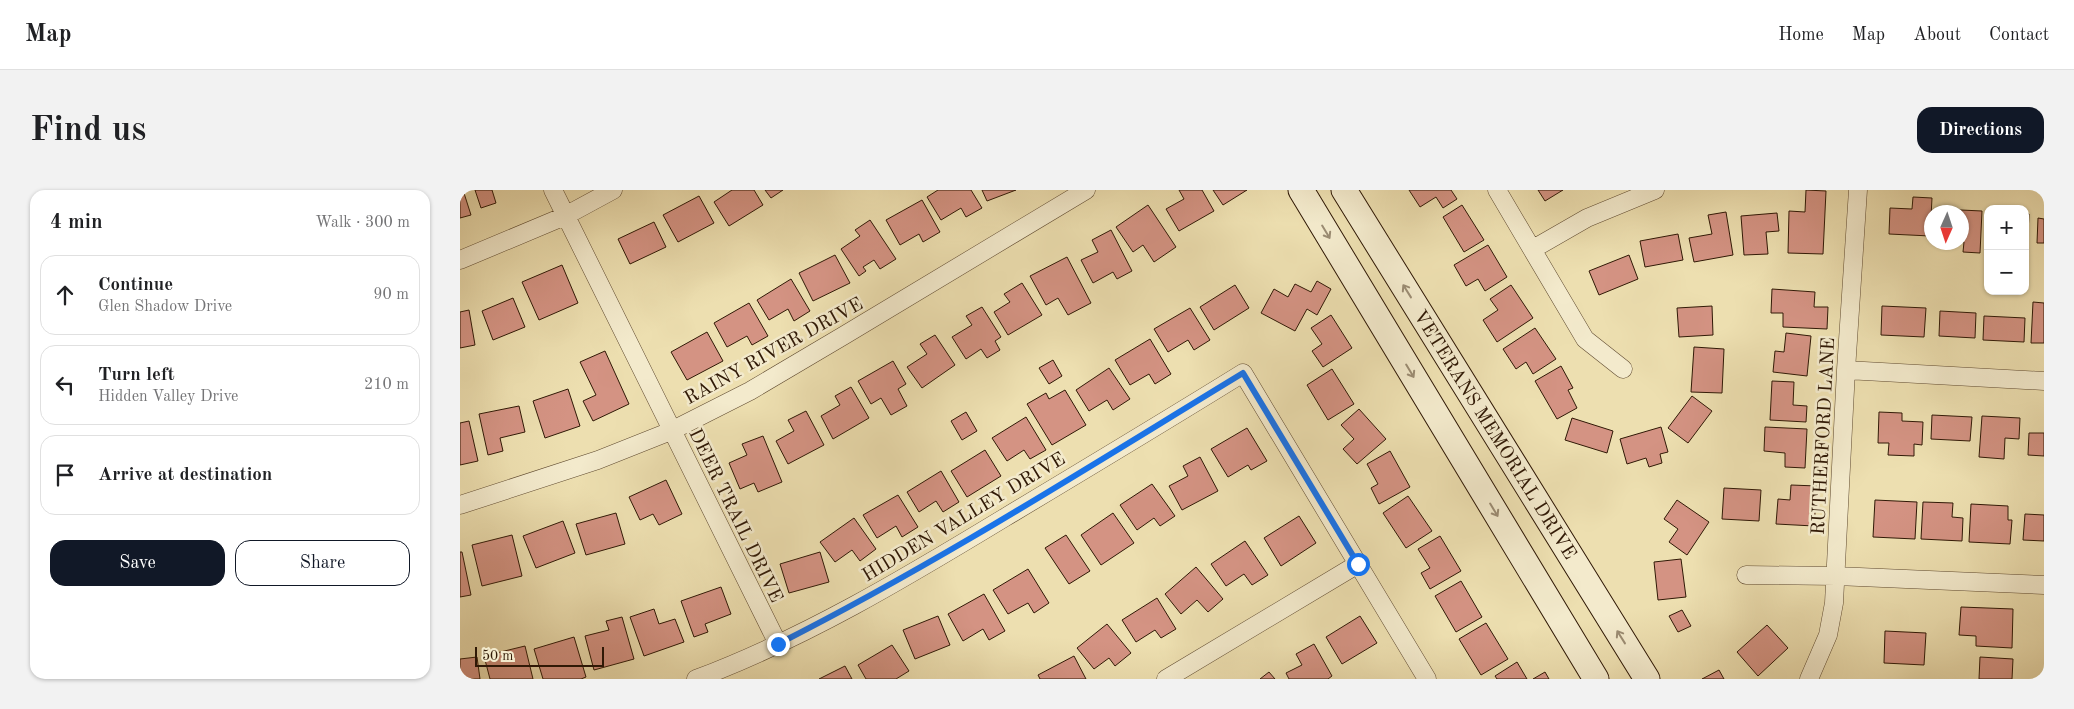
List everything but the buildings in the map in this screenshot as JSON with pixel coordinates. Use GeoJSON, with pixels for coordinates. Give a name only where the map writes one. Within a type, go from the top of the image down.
{"type":"FeatureCollection","features":[{"type":"Feature","properties":{"kind":"main road","name":"VETERANS MEMORIAL DRIVE"},"geometry":{"type":"LineString","coordinates":[[1301,190],[1596,679]]}},
{"type":"Feature","properties":{"kind":"main road","name":"VETERANS MEMORIAL DRIVE"},"geometry":{"type":"LineString","coordinates":[[1344,190],[1647,679]]}},
{"type":"Feature","properties":{"kind":"main road"},"geometry":{"type":"LineString","coordinates":[[1454,444],[1488,421]]}},
{"type":"Feature","properties":{"kind":"street","name":"DEER TRAIL DRIVE"},"geometry":{"type":"LineString","coordinates":[[553,190],[778,644]]}},
{"type":"Feature","properties":{"kind":"street"},"geometry":{"type":"LineString","coordinates":[[460,260],[565,216],[614,190]]}},
{"type":"Feature","properties":{"kind":"street","name":"RAINY RIVER DRIVE"},"geometry":{"type":"LineString","coordinates":[[460,505],[547,478],[671,431],[750,390],[835,341],[1086,190]]}},
{"type":"Feature","properties":{"kind":"street"},"geometry":{"type":"LineString","coordinates":[[1497,190],[1585,339],[1623,369]]}},
{"type":"Feature","properties":{"kind":"street"},"geometry":{"type":"LineString","coordinates":[[1533,249],[1587,218],[1655,190]]}},
{"type":"Feature","properties":{"kind":"street","name":"RUTHERFORD LANE"},"geometry":{"type":"LineString","coordinates":[[1809,679],[1828,635],[1834,603],[1846,370],[1858,190]]}},
{"type":"Feature","properties":{"kind":"street"},"geometry":{"type":"LineString","coordinates":[[1846,370],[2044,381]]}},
{"type":"Feature","properties":{"kind":"street","name":"HIDDEN VALLEY DRIVE"},"geometry":{"type":"LineString","coordinates":[[696,679],[729,667],[853,606],[952,550],[1243,373],[1358,564]]}},
{"type":"Feature","properties":{"kind":"street"},"geometry":{"type":"LineString","coordinates":[[1166,679],[1358,564],[1427,679]]}},
{"type":"Feature","properties":{"kind":"street"},"geometry":{"type":"LineString","coordinates":[[1746,575],[1836,576],[2044,585]]}},
{"type":"Feature","properties":{"kind":"route"},"geometry":{"type":"LineString","coordinates":[[778,644],[853,606],[952,550],[1243,373],[1358,564]]}}]}
